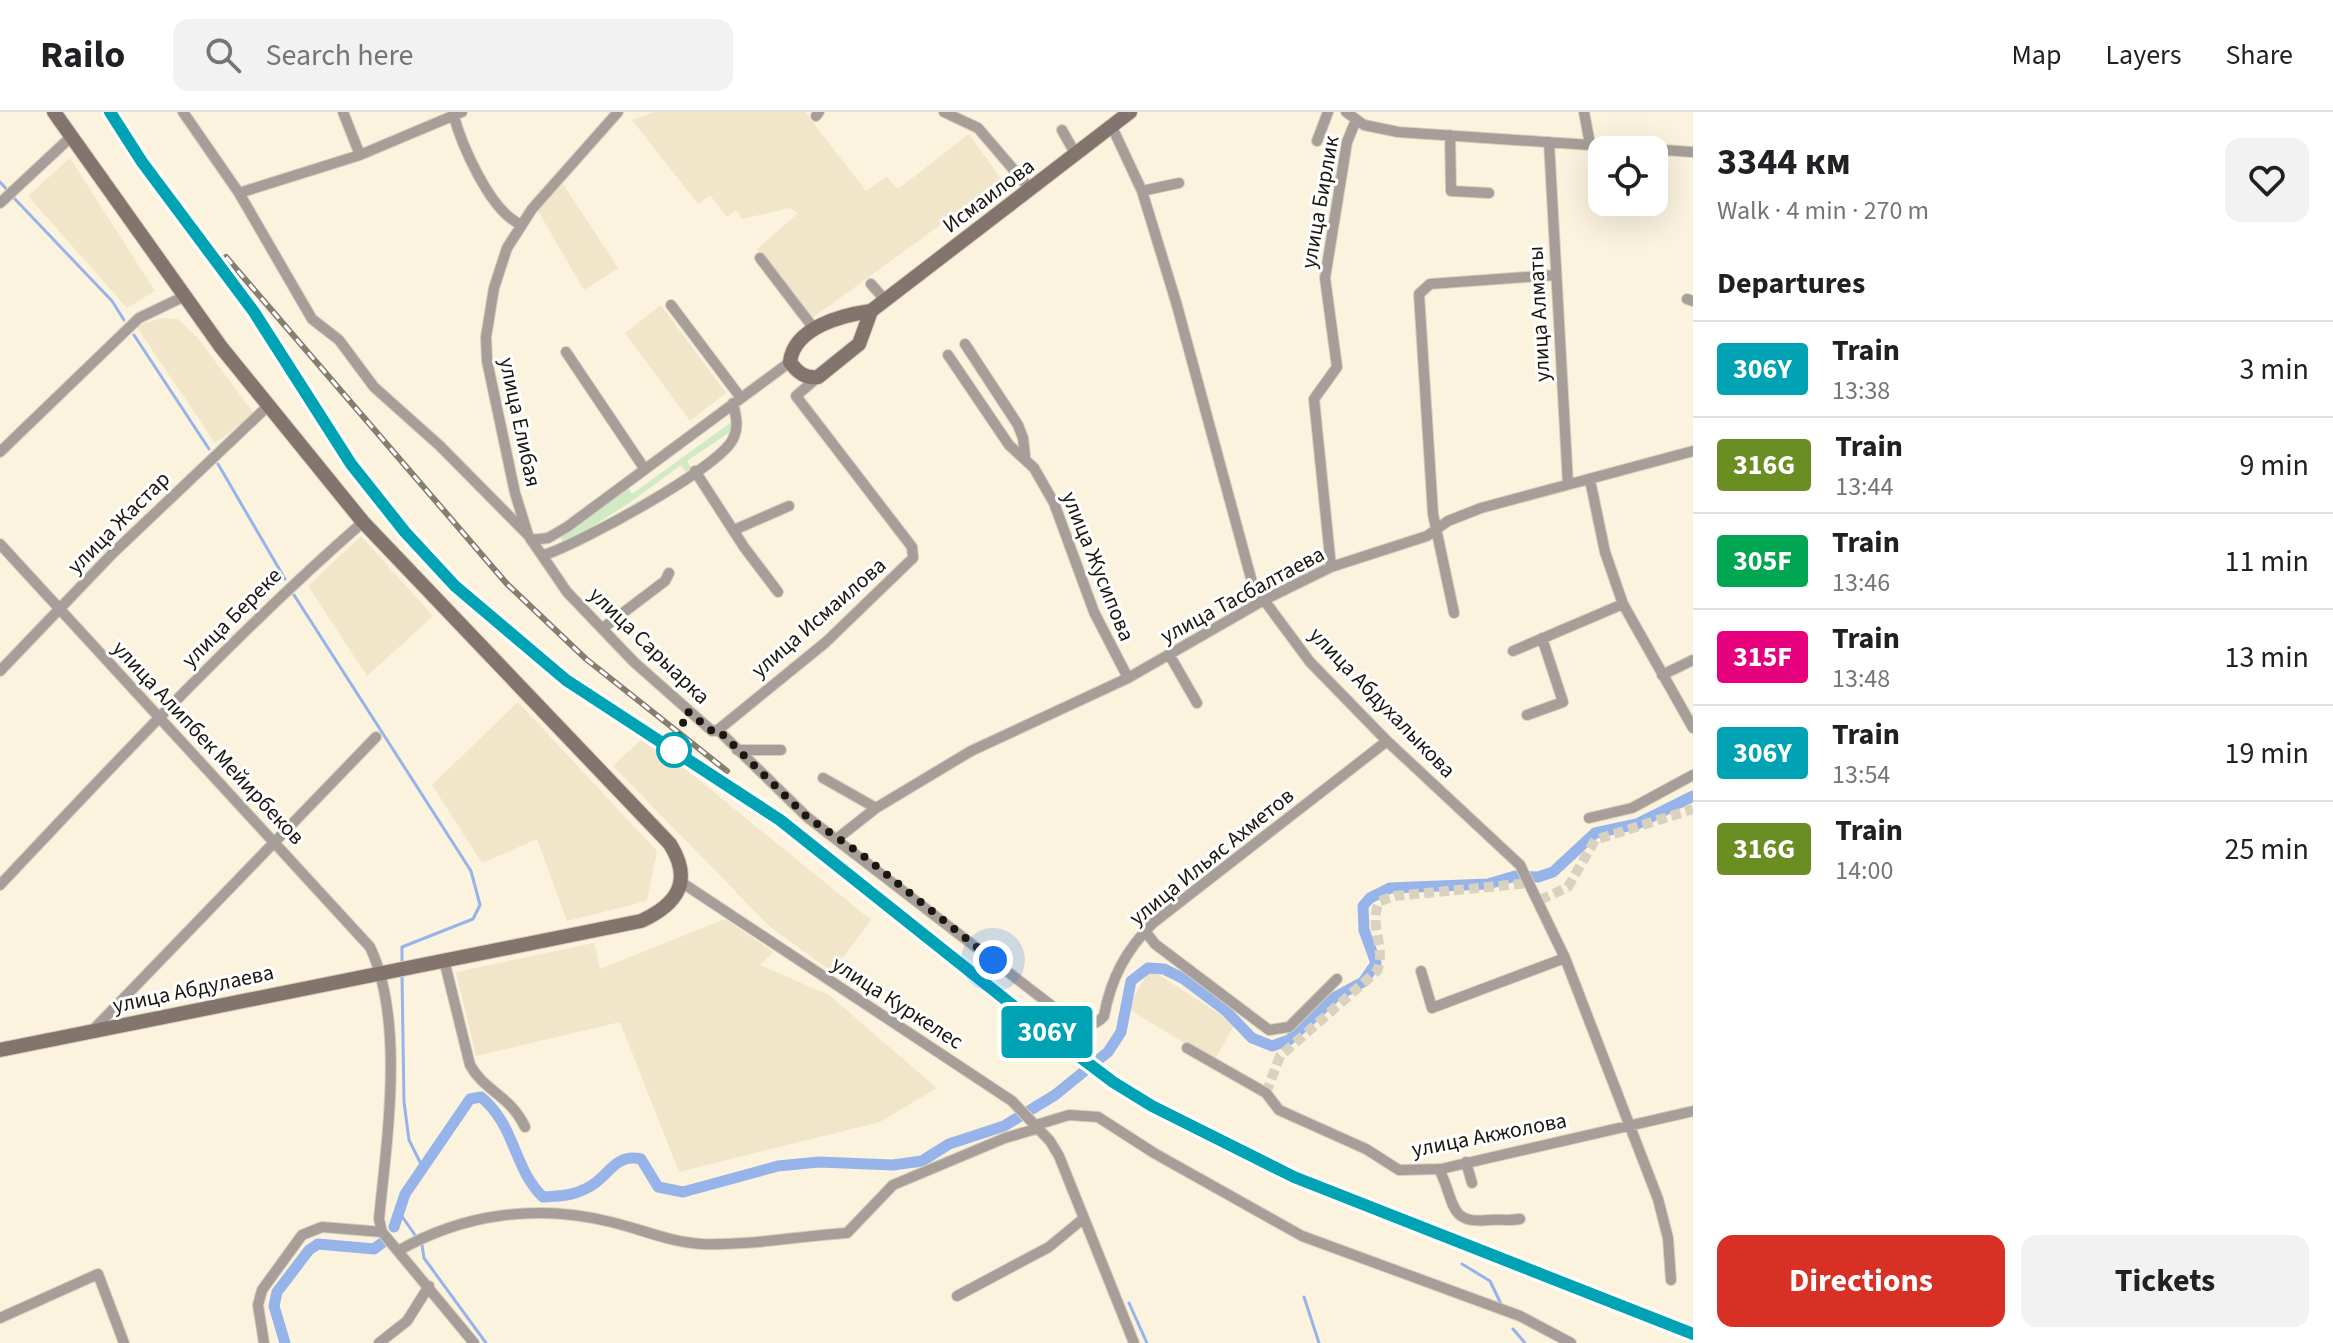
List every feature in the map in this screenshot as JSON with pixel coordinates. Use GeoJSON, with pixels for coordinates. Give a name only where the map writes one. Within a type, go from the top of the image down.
{"type":"FeatureCollection","features":[{"type":"Feature","properties":{"kind":"main road"},"geometry":{"type":"LineString","coordinates":[[54,112],[185,296],[363,522],[670,844],[681,861],[681,882]]}},
{"type":"Feature","properties":{"kind":"main road","name":"Исмаилова"},"geometry":{"type":"LineString","coordinates":[[790,362],[796,345],[815,330],[836,317],[871,311],[1130,112]]}},
{"type":"Feature","properties":{"kind":"main road"},"geometry":{"type":"LineString","coordinates":[[790,362],[804,376],[818,377],[859,344],[871,311]]}},
{"type":"Feature","properties":{"kind":"main road"},"geometry":{"type":"LineString","coordinates":[[836,317],[852,323],[858,331],[859,344]]}},
{"type":"Feature","properties":{"kind":"main road","name":"улица Абдулаева"},"geometry":{"type":"LineString","coordinates":[[0,1050],[641,921],[662,912],[676,896],[681,882]]}},
{"type":"Feature","properties":{"kind":"street","name":"улица Сарыарка"},"geometry":{"type":"LineString","coordinates":[[183,112],[239,193],[312,319],[339,340],[374,387],[440,446],[533,538],[567,592],[687,711],[712,731],[718,730],[800,810],[1052,1006],[1081,1024],[1093,1024]]}},
{"type":"Feature","properties":{"kind":"street"},"geometry":{"type":"LineString","coordinates":[[343,112],[360,155]]}},
{"type":"Feature","properties":{"kind":"street","name":"улица Елибая"},"geometry":{"type":"LineString","coordinates":[[533,538],[515,493],[487,361],[486,337],[499,267],[520,224],[618,112]]}},
{"type":"Feature","properties":{"kind":"street"},"geometry":{"type":"LineString","coordinates":[[944,112],[978,128],[1031,190]]}},
{"type":"Feature","properties":{"kind":"street"},"geometry":{"type":"LineString","coordinates":[[1317,141],[1328,112]]}},
{"type":"Feature","properties":{"kind":"street"},"geometry":{"type":"LineString","coordinates":[[1346,112],[1356,120],[1398,132],[1588,144]]}},
{"type":"Feature","properties":{"kind":"street"},"geometry":{"type":"LineString","coordinates":[[1584,112],[1588,136]]}},
{"type":"Feature","properties":{"kind":"street"},"geometry":{"type":"LineString","coordinates":[[239,193],[360,155],[456,114],[459,137],[496,202],[510,220],[520,224]]}},
{"type":"Feature","properties":{"kind":"street","name":"улица Бирлик"},"geometry":{"type":"LineString","coordinates":[[1331,567],[1314,399],[1316,391],[1337,367],[1325,278],[1347,142],[1356,120]]}},
{"type":"Feature","properties":{"kind":"street","name":"улица Абдухалыкова"},"geometry":{"type":"LineString","coordinates":[[1112,127],[1142,191],[1176,302],[1255,593],[1264,600],[1310,662],[1387,741],[1520,865],[1565,958],[1665,1221],[1671,1280]]}},
{"type":"Feature","properties":{"kind":"street"},"geometry":{"type":"LineString","coordinates":[[1062,130],[1076,155]]}},
{"type":"Feature","properties":{"kind":"street"},"geometry":{"type":"LineString","coordinates":[[1450,135],[1450,190],[1489,193]]}},
{"type":"Feature","properties":{"kind":"street"},"geometry":{"type":"LineString","coordinates":[[1,202],[72,136]]}},
{"type":"Feature","properties":{"kind":"street","name":"улица Алматы"},"geometry":{"type":"LineString","coordinates":[[1549,142],[1568,484]]}},
{"type":"Feature","properties":{"kind":"street"},"geometry":{"type":"LineString","coordinates":[[1668,150],[1693,152]]}},
{"type":"Feature","properties":{"kind":"street"},"geometry":{"type":"LineString","coordinates":[[1142,191],[1179,183]]}},
{"type":"Feature","properties":{"kind":"street"},"geometry":{"type":"LineString","coordinates":[[760,258],[815,330]]}},
{"type":"Feature","properties":{"kind":"street"},"geometry":{"type":"LineString","coordinates":[[1454,613],[1436,528],[1429,469],[1419,294],[1430,284],[1555,275]]}},
{"type":"Feature","properties":{"kind":"street"},"geometry":{"type":"LineString","coordinates":[[871,284],[885,300]]}},
{"type":"Feature","properties":{"kind":"street"},"geometry":{"type":"LineString","coordinates":[[0,452],[139,318],[185,296]]}},
{"type":"Feature","properties":{"kind":"street"},"geometry":{"type":"LineString","coordinates":[[544,555],[601,530],[695,471],[725,449],[735,437],[737,401],[671,305]]}},
{"type":"Feature","properties":{"kind":"street"},"geometry":{"type":"LineString","coordinates":[[965,344],[1023,438],[1025,456]]}},
{"type":"Feature","properties":{"kind":"street"},"geometry":{"type":"LineString","coordinates":[[566,352],[644,468]]}},
{"type":"Feature","properties":{"kind":"street","name":"улица Жусипова"},"geometry":{"type":"LineString","coordinates":[[948,355],[1009,445],[1025,456],[1054,503],[1094,612],[1128,678]]}},
{"type":"Feature","properties":{"kind":"street"},"geometry":{"type":"LineString","coordinates":[[533,538],[567,527],[790,362]]}},
{"type":"Feature","properties":{"kind":"street","name":"улица Исмаилова"},"geometry":{"type":"LineString","coordinates":[[718,730],[826,642],[913,558],[912,547],[796,396],[818,377]]}},
{"type":"Feature","properties":{"kind":"street"},"geometry":{"type":"LineString","coordinates":[[977,398],[993,386]]}},
{"type":"Feature","properties":{"kind":"street","name":"улица Жастар"},"geometry":{"type":"LineString","coordinates":[[0,671],[159,507],[269,405]]}},
{"type":"Feature","properties":{"kind":"street","name":"улица Тасбалтаева"},"geometry":{"type":"LineString","coordinates":[[838,838],[876,808],[971,751],[1128,678],[1264,600],[1331,567],[1427,536],[1436,528],[1481,508],[1692,454]]}},
{"type":"Feature","properties":{"kind":"street"},"geometry":{"type":"LineString","coordinates":[[695,471],[778,592]]}},
{"type":"Feature","properties":{"kind":"street"},"geometry":{"type":"LineString","coordinates":[[1590,480],[1605,552],[1623,604],[1693,728]]}},
{"type":"Feature","properties":{"kind":"street"},"geometry":{"type":"LineString","coordinates":[[734,530],[789,506]]}},
{"type":"Feature","properties":{"kind":"street","name":"улица Береке"},"geometry":{"type":"LineString","coordinates":[[0,885],[158,717],[297,579],[363,522]]}},
{"type":"Feature","properties":{"kind":"street","name":"улица Алипбек Мейирбеков"},"geometry":{"type":"LineString","coordinates":[[0,544],[370,947],[388,971]]}},
{"type":"Feature","properties":{"kind":"street"},"geometry":{"type":"LineString","coordinates":[[603,628],[665,581],[669,573]]}},
{"type":"Feature","properties":{"kind":"street"},"geometry":{"type":"LineString","coordinates":[[1513,651],[1623,604]]}},
{"type":"Feature","properties":{"kind":"street"},"geometry":{"type":"LineString","coordinates":[[1527,715],[1563,702],[1542,638]]}},
{"type":"Feature","properties":{"kind":"street"},"geometry":{"type":"LineString","coordinates":[[1170,656],[1197,703]]}},
{"type":"Feature","properties":{"kind":"street"},"geometry":{"type":"LineString","coordinates":[[1662,675],[1693,660]]}},
{"type":"Feature","properties":{"kind":"street"},"geometry":{"type":"LineString","coordinates":[[90,1033],[376,737]]}},
{"type":"Feature","properties":{"kind":"street","name":"улица Ильяс Ахметов"},"geometry":{"type":"LineString","coordinates":[[1093,1024],[1104,1016],[1108,992],[1122,960],[1145,931],[1387,741]]}},
{"type":"Feature","properties":{"kind":"street"},"geometry":{"type":"LineString","coordinates":[[737,750],[781,750]]}},
{"type":"Feature","properties":{"kind":"street"},"geometry":{"type":"LineString","coordinates":[[1589,818],[1640,804],[1693,775]]}},
{"type":"Feature","properties":{"kind":"street"},"geometry":{"type":"LineString","coordinates":[[823,778],[876,808]]}},
{"type":"Feature","properties":{"kind":"street","name":"улица Куркелес"},"geometry":{"type":"LineString","coordinates":[[681,882],[1012,1101],[1034,1123],[1059,1156],[1134,1343]]}},
{"type":"Feature","properties":{"kind":"street"},"geometry":{"type":"LineString","coordinates":[[1145,931],[1155,944],[1269,1030],[1289,1027],[1337,979]]}},
{"type":"Feature","properties":{"kind":"street"},"geometry":{"type":"LineString","coordinates":[[1421,971],[1432,1008],[1565,958]]}},
{"type":"Feature","properties":{"kind":"street"},"geometry":{"type":"LineString","coordinates":[[444,960],[470,1065],[477,1079],[515,1107],[525,1127]]}},
{"type":"Feature","properties":{"kind":"street"},"geometry":{"type":"LineString","coordinates":[[388,971],[390,1136],[379,1219],[382,1232],[474,1343]]}},
{"type":"Feature","properties":{"kind":"street","name":"улица Акжолова"},"geometry":{"type":"LineString","coordinates":[[1187,1048],[1266,1093],[1279,1110],[1366,1149],[1399,1170],[1439,1169],[1693,1111]]}},
{"type":"Feature","properties":{"kind":"street"},"geometry":{"type":"LineString","coordinates":[[398,1251],[419,1239],[512,1211],[609,1221],[662,1237],[701,1244],[847,1233],[893,1185],[1034,1123],[1069,1115],[1098,1117],[1143,1147],[1302,1236],[1520,1316],[1571,1343]]}},
{"type":"Feature","properties":{"kind":"street"},"geometry":{"type":"LineString","coordinates":[[1466,1162],[1472,1183]]}},
{"type":"Feature","properties":{"kind":"street"},"geometry":{"type":"LineString","coordinates":[[1439,1169],[1455,1208],[1464,1220],[1477,1223],[1520,1219]]}},
{"type":"Feature","properties":{"kind":"street"},"geometry":{"type":"LineString","coordinates":[[957,1296],[1049,1247],[1084,1218]]}},
{"type":"Feature","properties":{"kind":"street"},"geometry":{"type":"LineString","coordinates":[[264,1343],[258,1305],[262,1290],[302,1235],[322,1227],[382,1232]]}},
{"type":"Feature","properties":{"kind":"street"},"geometry":{"type":"LineString","coordinates":[[0,1318],[98,1274],[124,1343]]}},
{"type":"Feature","properties":{"kind":"street"},"geometry":{"type":"LineString","coordinates":[[379,1343],[407,1321],[429,1286]]}},
{"type":"Feature","properties":{"kind":"shaded area"},"geometry":{"type":"Polygon","coordinates":[[[654,112],[805,112],[866,191],[887,177],[898,189],[969,134],[1002,180],[811,319],[757,249],[798,213],[790,208],[742,219],[736,210],[727,217],[710,195],[698,204],[632,120],[654,112]]]}},
{"type":"Feature","properties":{"kind":"shaded area"},"geometry":{"type":"Polygon","coordinates":[[[70,158],[155,291],[127,308],[28,196],[70,158]]]}},
{"type":"Feature","properties":{"kind":"shaded area"},"geometry":{"type":"Polygon","coordinates":[[[563,184],[618,268],[584,290],[538,211],[563,184]]]}},
{"type":"Feature","properties":{"kind":"shaded area"},"geometry":{"type":"Polygon","coordinates":[[[661,305],[726,393],[690,421],[625,333],[661,305]]]}},
{"type":"Feature","properties":{"kind":"shaded area"},"geometry":{"type":"Polygon","coordinates":[[[162,318],[178,319],[198,338],[254,414],[215,443],[136,326],[162,318]]]}},
{"type":"Feature","properties":{"kind":"shaded area"},"geometry":{"type":"Polygon","coordinates":[[[361,536],[433,616],[367,676],[308,586],[361,536]]]}},
{"type":"Feature","properties":{"kind":"shaded area"},"geometry":{"type":"Polygon","coordinates":[[[518,702],[657,851],[647,901],[567,921],[537,839],[482,863],[432,785],[518,702]]]}},
{"type":"Feature","properties":{"kind":"shaded area"},"geometry":{"type":"Polygon","coordinates":[[[645,736],[871,920],[832,972],[769,926],[613,766],[645,736]]]}},
{"type":"Feature","properties":{"kind":"shaded area"},"geometry":{"type":"Polygon","coordinates":[[[725,919],[773,952],[760,965],[829,995],[937,1088],[880,1122],[679,1172],[620,1022],[476,1056],[456,972],[594,943],[600,969],[725,919]]]}},
{"type":"Feature","properties":{"kind":"shaded area"},"geometry":{"type":"Polygon","coordinates":[[[1150,969],[1235,1024],[1214,1061],[1127,1008],[1150,969]]]}},
{"type":"Feature","properties":{"kind":"green space"},"geometry":{"type":"Polygon","coordinates":[[[730,423],[733,430],[687,461],[691,468],[686,472],[681,465],[563,545],[561,536],[627,486],[632,494],[730,423]]]}},
{"type":"Feature","properties":{"kind":"waterway"},"geometry":{"type":"LineString","coordinates":[[0,182],[8,191]]}},
{"type":"Feature","properties":{"kind":"waterway"},"geometry":{"type":"LineString","coordinates":[[13,197],[112,301],[124,320]]}},
{"type":"Feature","properties":{"kind":"waterway"},"geometry":{"type":"LineString","coordinates":[[134,335],[209,449]]}},
{"type":"Feature","properties":{"kind":"waterway"},"geometry":{"type":"LineString","coordinates":[[218,464],[285,579]]}},
{"type":"Feature","properties":{"kind":"waterway"},"geometry":{"type":"LineString","coordinates":[[294,595],[471,871],[480,905],[473,919],[402,947],[402,963]]}},
{"type":"Feature","properties":{"kind":"waterway"},"geometry":{"type":"LineString","coordinates":[[394,1227],[405,1194],[470,1099],[481,1097],[492,1108],[533,1186],[543,1197],[582,1191],[617,1163],[632,1158],[641,1159],[658,1187],[683,1192],[778,1166],[819,1162],[893,1165],[922,1161],[949,1144],[1004,1126],[1055,1095],[1108,1052],[1121,1032],[1131,981],[1148,968],[1164,969],[1184,979],[1225,1010],[1252,1038],[1272,1046],[1289,1040],[1335,997],[1363,982],[1376,963],[1364,930],[1363,906],[1370,898],[1390,888],[1488,884],[1515,876],[1538,877],[1553,872],[1595,833],[1637,824],[1693,796]]}},
{"type":"Feature","properties":{"kind":"waterway"},"geometry":{"type":"LineString","coordinates":[[402,975],[404,1102],[409,1140],[423,1168]]}},
{"type":"Feature","properties":{"kind":"waterway"},"geometry":{"type":"LineString","coordinates":[[399,1212],[422,1245],[424,1258],[486,1343]]}},
{"type":"Feature","properties":{"kind":"waterway"},"geometry":{"type":"LineString","coordinates":[[285,1343],[274,1306],[277,1292],[309,1250],[318,1244],[374,1249],[382,1243]]}},
{"type":"Feature","properties":{"kind":"waterway"},"geometry":{"type":"LineString","coordinates":[[1462,1264],[1490,1281],[1502,1306]]}},
{"type":"Feature","properties":{"kind":"waterway"},"geometry":{"type":"LineString","coordinates":[[1304,1297],[1319,1343]]}},
{"type":"Feature","properties":{"kind":"waterway"},"geometry":{"type":"LineString","coordinates":[[1129,1303],[1147,1343]]}},
{"type":"Feature","properties":{"kind":"waterway"},"geometry":{"type":"LineString","coordinates":[[1513,1329],[1525,1343]]}},
{"type":"Feature","properties":{"kind":"tunnel"},"geometry":{"type":"LineString","coordinates":[[1540,900],[1568,887],[1595,840],[1693,809]]}},
{"type":"Feature","properties":{"kind":"tunnel"},"geometry":{"type":"LineString","coordinates":[[1266,1093],[1280,1056],[1377,971],[1380,953],[1375,918],[1380,901],[1395,896],[1530,883]]}},
{"type":"Feature","properties":{"kind":"railway"},"geometry":{"type":"LineString","coordinates":[[110,112],[142,162],[254,312],[351,464],[405,532],[455,586],[566,680],[780,820],[987,986],[1113,1082],[1152,1106],[1294,1177],[1693,1334]]}},
{"type":"Feature","properties":{"kind":"railway"},"geometry":{"type":"LineString","coordinates":[[226,257],[507,584],[586,659],[727,771]]}},
{"type":"Feature","properties":{"kind":"train","name":"306Y"},"geometry":{"type":"LineString","coordinates":[[110,112],[142,162],[254,312],[351,464],[405,532],[455,586],[509,635],[566,680],[780,820],[1031,1020],[1113,1082],[1152,1106],[1196,1131],[1294,1177],[1693,1334]]}},
{"type":"Feature","properties":{"kind":"route"},"geometry":{"type":"LineString","coordinates":[[674,750],[687,711],[712,731],[718,730],[807,817],[861,854],[993,960]]}}]}
